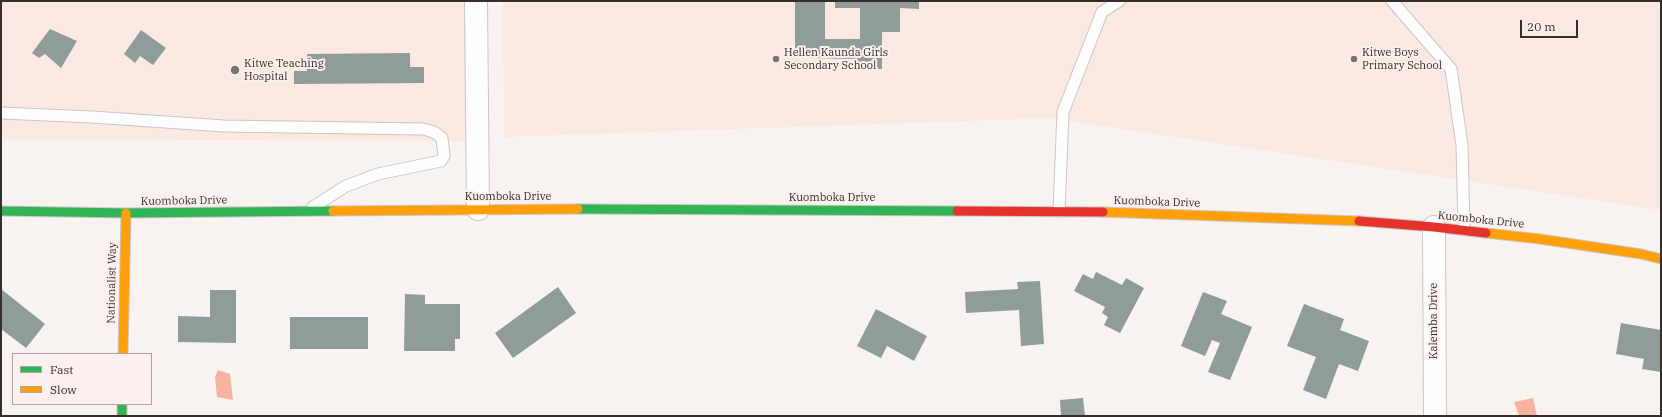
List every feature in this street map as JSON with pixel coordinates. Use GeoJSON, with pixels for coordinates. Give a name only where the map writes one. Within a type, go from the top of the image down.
{"type":"FeatureCollection","features":[{"type":"Feature","properties":{"kind":"main road","name":"Kuomboka Drive"},"geometry":{"type":"LineString","coordinates":[[1,211],[126,213],[478,209],[1059,211],[1340,220],[1434,226],[1540,238],[1641,254],[1661,259]]}},
{"type":"Feature","properties":{"kind":"main road","name":"Nationalist Way"},"geometry":{"type":"LineString","coordinates":[[123,353],[126,213]]}},
{"type":"Feature","properties":{"kind":"main road"},"geometry":{"type":"LineString","coordinates":[[122,405],[122,416]]}},
{"type":"Feature","properties":{"kind":"street"},"geometry":{"type":"LineString","coordinates":[[476,1],[478,209]]}},
{"type":"Feature","properties":{"kind":"street","name":"Kalemba Drive"},"geometry":{"type":"LineString","coordinates":[[1434,226],[1435,416]]}},
{"type":"Feature","properties":{"kind":"lane"},"geometry":{"type":"LineString","coordinates":[[1059,211],[1064,112],[1102,12],[1119,1]]}},
{"type":"Feature","properties":{"kind":"lane"},"geometry":{"type":"LineString","coordinates":[[1392,1],[1451,69],[1462,145],[1464,230]]}},
{"type":"Feature","properties":{"kind":"lane"},"geometry":{"type":"LineString","coordinates":[[1,113],[92,117],[224,126],[423,129],[434,132],[442,138],[444,156],[441,161],[378,174],[346,186],[307,211]]}},
{"type":"Feature","properties":{"kind":"shaded area","name":"Kitwe Teaching Hospital"},"geometry":{"type":"Polygon","coordinates":[[[1,1],[469,1],[471,141],[1,139],[1,1]]]}},
{"type":"Feature","properties":{"kind":"shaded area"},"geometry":{"type":"Polygon","coordinates":[[[503,1],[1661,1],[1661,210],[1049,118],[504,137],[503,1]]]}},
{"type":"Feature","properties":{"kind":"shaded area"},"geometry":{"type":"Polygon","coordinates":[[[218,370],[230,374],[233,400],[217,397],[215,377],[218,370]]]}},
{"type":"Feature","properties":{"kind":"shaded area"},"geometry":{"type":"Polygon","coordinates":[[[1533,398],[1537,416],[1519,416],[1514,402],[1533,398]]]}},
{"type":"Feature","properties":{"kind":"building"},"geometry":{"type":"Polygon","coordinates":[[[835,1],[919,1],[919,9],[900,8],[900,32],[882,32],[882,69],[854,69],[853,59],[810,58],[810,55],[795,55],[795,2],[825,2],[825,39],[860,39],[860,8],[835,8],[835,1]]]}},
{"type":"Feature","properties":{"kind":"building"},"geometry":{"type":"Polygon","coordinates":[[[50,29],[77,41],[61,68],[45,54],[39,58],[32,53],[50,29]]]}},
{"type":"Feature","properties":{"kind":"building"},"geometry":{"type":"Polygon","coordinates":[[[141,30],[166,48],[153,65],[140,56],[135,63],[124,54],[141,30]]]}},
{"type":"Feature","properties":{"kind":"building"},"geometry":{"type":"Polygon","coordinates":[[[410,53],[410,67],[424,67],[424,83],[294,84],[294,71],[307,71],[307,54],[410,53]]]}},
{"type":"Feature","properties":{"kind":"building"},"geometry":{"type":"Polygon","coordinates":[[[1096,272],[1122,285],[1126,278],[1144,288],[1120,333],[1104,325],[1108,317],[1102,313],[1105,307],[1074,291],[1083,274],[1093,279],[1096,272]]]}},
{"type":"Feature","properties":{"kind":"building"},"geometry":{"type":"Polygon","coordinates":[[[1040,281],[1044,344],[1021,346],[1019,310],[966,313],[965,292],[1018,289],[1017,282],[1040,281]]]}},
{"type":"Feature","properties":{"kind":"building"},"geometry":{"type":"Polygon","coordinates":[[[558,287],[576,313],[513,358],[495,333],[558,287]]]}},
{"type":"Feature","properties":{"kind":"building"},"geometry":{"type":"Polygon","coordinates":[[[1,289],[45,324],[26,348],[1,329],[1,289]]]}},
{"type":"Feature","properties":{"kind":"building"},"geometry":{"type":"Polygon","coordinates":[[[210,290],[236,290],[236,343],[178,342],[178,316],[210,317],[210,290]]]}},
{"type":"Feature","properties":{"kind":"building"},"geometry":{"type":"Polygon","coordinates":[[[1203,292],[1227,301],[1221,314],[1252,327],[1230,380],[1208,372],[1220,343],[1212,340],[1205,356],[1181,346],[1203,292]]]}},
{"type":"Feature","properties":{"kind":"building"},"geometry":{"type":"Polygon","coordinates":[[[405,294],[425,295],[425,304],[460,304],[460,339],[455,339],[455,351],[404,351],[405,294]]]}},
{"type":"Feature","properties":{"kind":"building"},"geometry":{"type":"Polygon","coordinates":[[[1304,304],[1344,319],[1340,330],[1369,341],[1358,371],[1339,364],[1326,399],[1303,390],[1316,357],[1287,346],[1304,304]]]}},
{"type":"Feature","properties":{"kind":"building"},"geometry":{"type":"Polygon","coordinates":[[[876,309],[927,336],[914,361],[887,346],[881,358],[857,346],[876,309]]]}},
{"type":"Feature","properties":{"kind":"building"},"geometry":{"type":"Polygon","coordinates":[[[290,317],[368,317],[368,349],[290,349],[290,317]]]}},
{"type":"Feature","properties":{"kind":"building"},"geometry":{"type":"Polygon","coordinates":[[[1621,323],[1661,330],[1661,372],[1642,369],[1644,359],[1616,354],[1621,323]]]}},
{"type":"Feature","properties":{"kind":"building"},"geometry":{"type":"Polygon","coordinates":[[[1083,398],[1085,416],[1061,416],[1060,400],[1083,398]]]}},
{"type":"Feature","properties":{"kind":"traffic: fast"},"geometry":{"type":"LineString","coordinates":[[578,209],[957,211]]}},
{"type":"Feature","properties":{"kind":"traffic: fast"},"geometry":{"type":"LineString","coordinates":[[1,211],[126,213],[333,211]]}},
{"type":"Feature","properties":{"kind":"traffic: fast"},"geometry":{"type":"LineString","coordinates":[[122,405],[122,416]]}},
{"type":"Feature","properties":{"kind":"traffic: slow"},"geometry":{"type":"LineString","coordinates":[[333,211],[578,209]]}},
{"type":"Feature","properties":{"kind":"traffic: slow"},"geometry":{"type":"LineString","coordinates":[[1103,212],[1359,221]]}},
{"type":"Feature","properties":{"kind":"traffic: slow"},"geometry":{"type":"LineString","coordinates":[[123,353],[126,213]]}},
{"type":"Feature","properties":{"kind":"traffic: slow"},"geometry":{"type":"LineString","coordinates":[[1486,233],[1540,239],[1641,254],[1661,259]]}},
{"type":"Feature","properties":{"kind":"traffic: jam"},"geometry":{"type":"LineString","coordinates":[[957,211],[1103,212]]}},
{"type":"Feature","properties":{"kind":"traffic: jam"},"geometry":{"type":"LineString","coordinates":[[1359,221],[1486,233]]}},
{"type":"Feature","properties":{"kind":"place","name":"Hellen Kaunda Girls Secondary School"},"geometry":{"type":"Point","coordinates":[776,59]}},
{"type":"Feature","properties":{"kind":"place","name":"Kitwe Boys Primary School"},"geometry":{"type":"Point","coordinates":[1354,59]}},
{"type":"Feature","properties":{"kind":"place","name":"Kitwe Teaching Hospital"},"geometry":{"type":"Point","coordinates":[235,70]}}]}
